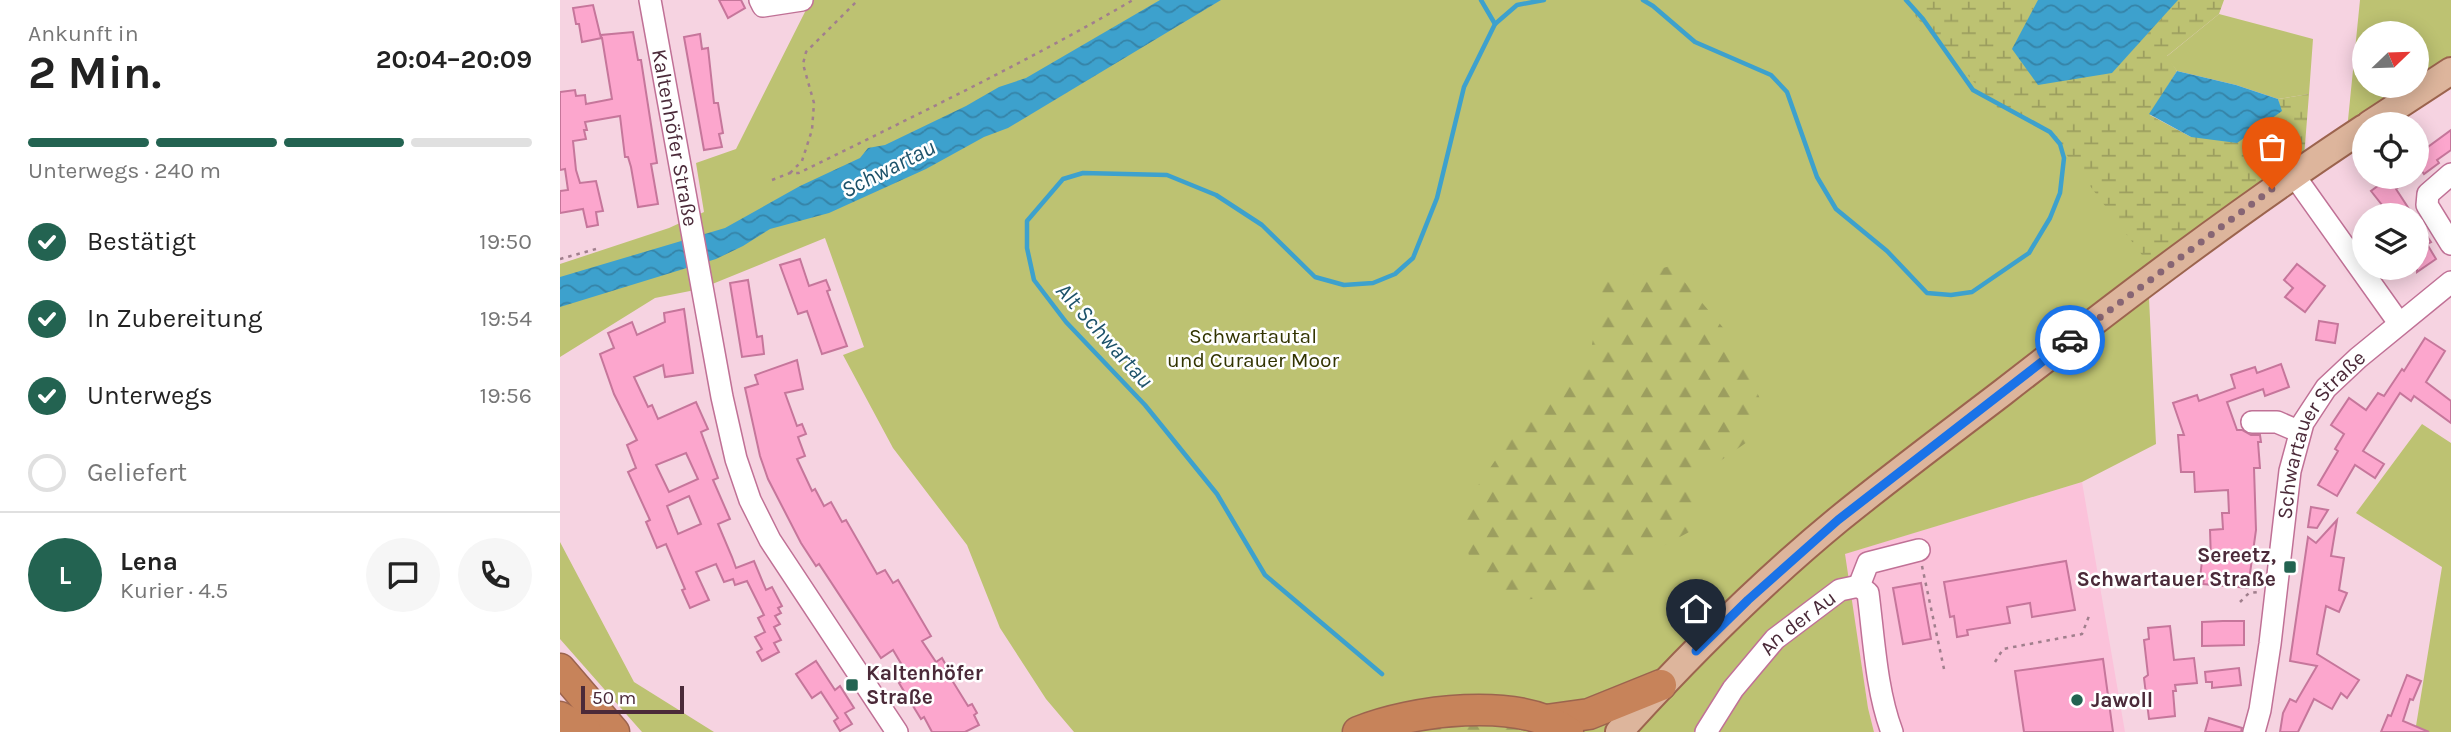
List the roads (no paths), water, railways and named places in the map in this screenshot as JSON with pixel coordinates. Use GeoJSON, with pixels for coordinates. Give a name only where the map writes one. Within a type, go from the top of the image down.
{"type":"FeatureCollection","features":[{"type":"Feature","properties":{"kind":"highway"},"geometry":{"type":"LineString","coordinates":[[560,669],[614,732]]}},
{"type":"Feature","properties":{"kind":"highway"},"geometry":{"type":"LineString","coordinates":[[1380,732],[1414,723],[1448,719],[1494,719],[1542,729],[1589,714],[1661,685]]}},
{"type":"Feature","properties":{"kind":"highway"},"geometry":{"type":"LineString","coordinates":[[1358,732],[1379,723],[1444,710],[1495,712],[1542,729]]}},
{"type":"Feature","properties":{"kind":"highway"},"geometry":{"type":"LineString","coordinates":[[560,717],[586,732]]}},
{"type":"Feature","properties":{"kind":"main road"},"geometry":{"type":"LineString","coordinates":[[2388,112],[2451,71]]}},
{"type":"Feature","properties":{"kind":"main road"},"geometry":{"type":"LineString","coordinates":[[1619,732],[1661,685],[1748,600],[1838,520],[2043,360],[2250,204],[2352,136]]}},
{"type":"Feature","properties":{"kind":"street","name":"Kaltenhöfer Straße"},"geometry":{"type":"LineString","coordinates":[[650,0],[722,397],[736,459],[750,500],[769,540],[897,732]]}},
{"type":"Feature","properties":{"kind":"street"},"geometry":{"type":"LineString","coordinates":[[760,0],[763,6],[802,0]]}},
{"type":"Feature","properties":{"kind":"street"},"geometry":{"type":"LineString","coordinates":[[2293,174],[2399,323]]}},
{"type":"Feature","properties":{"kind":"street"},"geometry":{"type":"LineString","coordinates":[[2451,174],[2428,194],[2427,205],[2451,244]]}},
{"type":"Feature","properties":{"kind":"street","name":"Schwartauer Straße"},"geometry":{"type":"LineString","coordinates":[[2254,732],[2270,644],[2290,471],[2303,423],[2326,388],[2399,323],[2451,282]]}},
{"type":"Feature","properties":{"kind":"street"},"geometry":{"type":"LineString","coordinates":[[2252,422],[2277,422],[2300,432]]}},
{"type":"Feature","properties":{"kind":"street"},"geometry":{"type":"LineString","coordinates":[[1859,586],[1868,563],[1919,550]]}},
{"type":"Feature","properties":{"kind":"street","name":"An der Au"},"geometry":{"type":"LineString","coordinates":[[1706,732],[1733,689],[1775,639],[1840,590],[1859,586],[1868,593],[1886,717],[1892,732]]}},
{"type":"Feature","properties":{"kind":"water","name":"Schwartau"},"geometry":{"type":"Polygon","coordinates":[[[1160,0],[1221,0],[1008,128],[984,137],[926,169],[829,213],[770,229],[716,259],[560,307],[560,277],[725,228],[800,186],[860,158],[868,148],[885,145],[999,87],[1026,78],[1160,0]]]}},
{"type":"Feature","properties":{"kind":"water"},"geometry":{"type":"Polygon","coordinates":[[[2038,0],[2178,0],[2112,73],[2038,85],[2012,49],[2038,0]]]}},
{"type":"Feature","properties":{"kind":"water"},"geometry":{"type":"Polygon","coordinates":[[[2177,71],[2236,85],[2278,99],[2282,111],[2237,143],[2191,137],[2149,114],[2177,71]]]}},
{"type":"Feature","properties":{"kind":"waterway"},"geometry":{"type":"LineString","coordinates":[[1481,0],[1495,24]]}},
{"type":"Feature","properties":{"kind":"waterway","name":"Alt Schwartau"},"geometry":{"type":"LineString","coordinates":[[1382,674],[1265,575],[1217,494],[1145,405],[1066,322],[1034,280],[1027,248],[1027,221],[1063,179],[1083,173],[1167,175],[1216,195],[1262,225],[1315,277],[1344,285],[1373,283],[1395,274],[1413,258],[1437,198],[1464,87],[1495,24],[1517,5],[1544,0]]}},
{"type":"Feature","properties":{"kind":"waterway","name":"Alt Schwartau"},"geometry":{"type":"LineString","coordinates":[[1643,0],[1695,42],[1771,75],[1787,92],[1817,177],[1836,209],[1887,251],[1927,293],[1951,295],[1972,292],[2029,253],[2050,218],[2060,193],[2064,158],[2060,144],[2050,132],[1973,90],[1923,19],[1906,0]]}},
{"type":"Feature","properties":{"kind":"place","name":"Sereetz, Schwartauer Straße"},"geometry":{"type":"Point","coordinates":[2290,567]}},
{"type":"Feature","properties":{"kind":"place","name":"Kaltenhöfer Straße"},"geometry":{"type":"Point","coordinates":[852,685]}},
{"type":"Feature","properties":{"kind":"place","name":"Jawoll"},"geometry":{"type":"Point","coordinates":[2077,700]}},
{"type":"Feature","properties":{"kind":"park label","name":"Schwartautal und Curauer Moor"},"geometry":{"type":"Point","coordinates":[1253,348]}}]}
